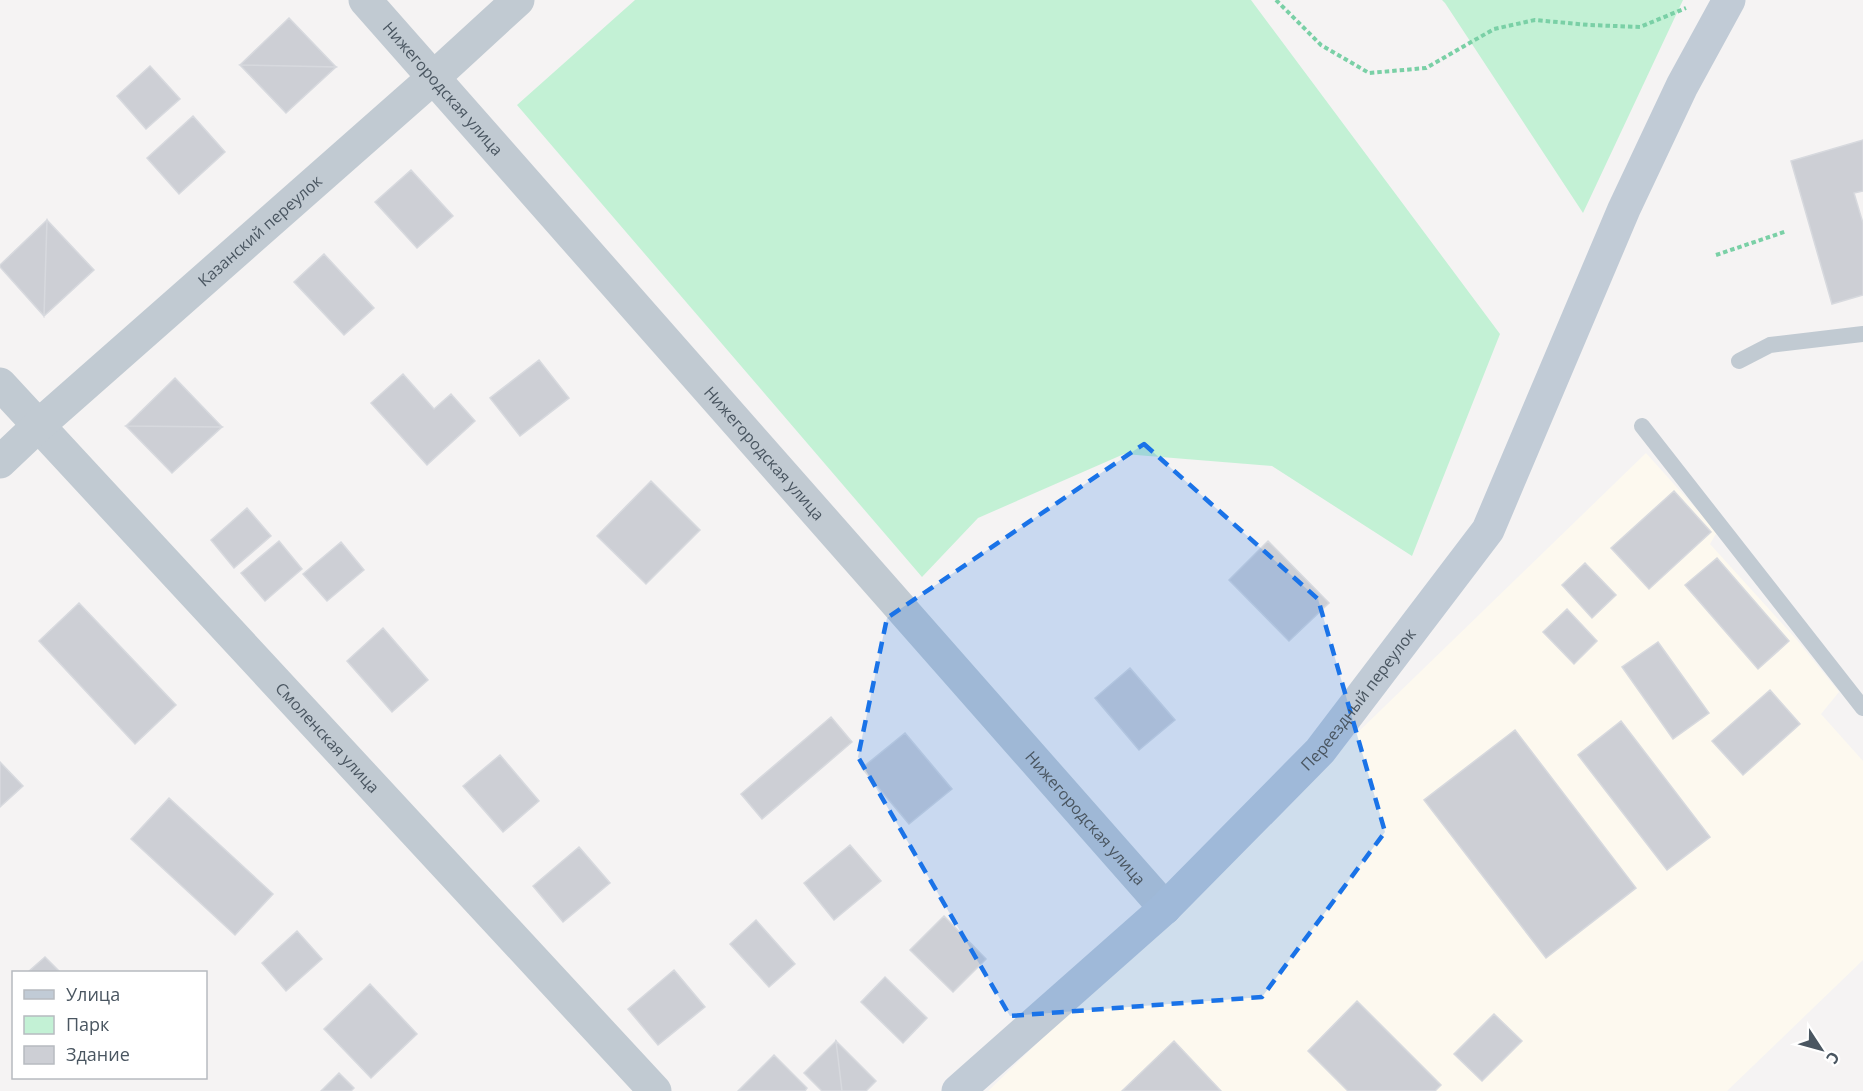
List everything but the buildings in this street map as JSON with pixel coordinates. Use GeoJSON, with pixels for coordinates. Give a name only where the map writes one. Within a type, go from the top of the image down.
{"type":"FeatureCollection","features":[{"type":"Feature","properties":{"kind":"street","name":"Нижегородская улица"},"geometry":{"type":"LineString","coordinates":[[365,0],[1165,908]]}},
{"type":"Feature","properties":{"kind":"street","name":"Казанский переулок"},"geometry":{"type":"LineString","coordinates":[[0,462],[518,0]]}},
{"type":"Feature","properties":{"kind":"street","name":"Переездный переулок"},"geometry":{"type":"LineString","coordinates":[[958,1091],[1165,908],[1320,751],[1488,530],[1624,209],[1682,86],[1729,0]]}},
{"type":"Feature","properties":{"kind":"street","name":"Смоленская улица"},"geometry":{"type":"LineString","coordinates":[[0,384],[655,1091]]}},
{"type":"Feature","properties":{"kind":"lane"},"geometry":{"type":"LineString","coordinates":[[1739,362],[1770,345],[1863,334]]}},
{"type":"Feature","properties":{"kind":"lane"},"geometry":{"type":"LineString","coordinates":[[1642,426],[1863,708]]}},
{"type":"Feature","properties":{"kind":"path"},"geometry":{"type":"LineString","coordinates":[[1276,0],[1321,45],[1369,73],[1426,68],[1494,29],[1535,20],[1640,27],[1695,4]]}},
{"type":"Feature","properties":{"kind":"path"},"geometry":{"type":"LineString","coordinates":[[1716,255],[1787,231]]}},
{"type":"Feature","properties":{"kind":"highlighted area"},"geometry":{"type":"Polygon","coordinates":[[[1144,444],[1318,599],[1385,832],[1262,997],[1010,1016],[858,757],[887,618],[1144,444]]]}},
{"type":"Feature","properties":{"kind":"shaded area"},"geometry":{"type":"Polygon","coordinates":[[[1646,453],[1717,532],[1710,544],[1797,640],[1839,692],[1821,714],[1863,761],[1863,960],[1727,1091],[988,1091],[1646,453]]]}},
{"type":"Feature","properties":{"kind":"green space"},"geometry":{"type":"Polygon","coordinates":[[[635,0],[1251,0],[1500,334],[1412,556],[1272,466],[1124,454],[978,518],[922,577],[517,105],[635,0]]]}},
{"type":"Feature","properties":{"kind":"green space"},"geometry":{"type":"Polygon","coordinates":[[[1442,0],[1683,0],[1583,213],[1445,3],[1442,0]]]}}]}
